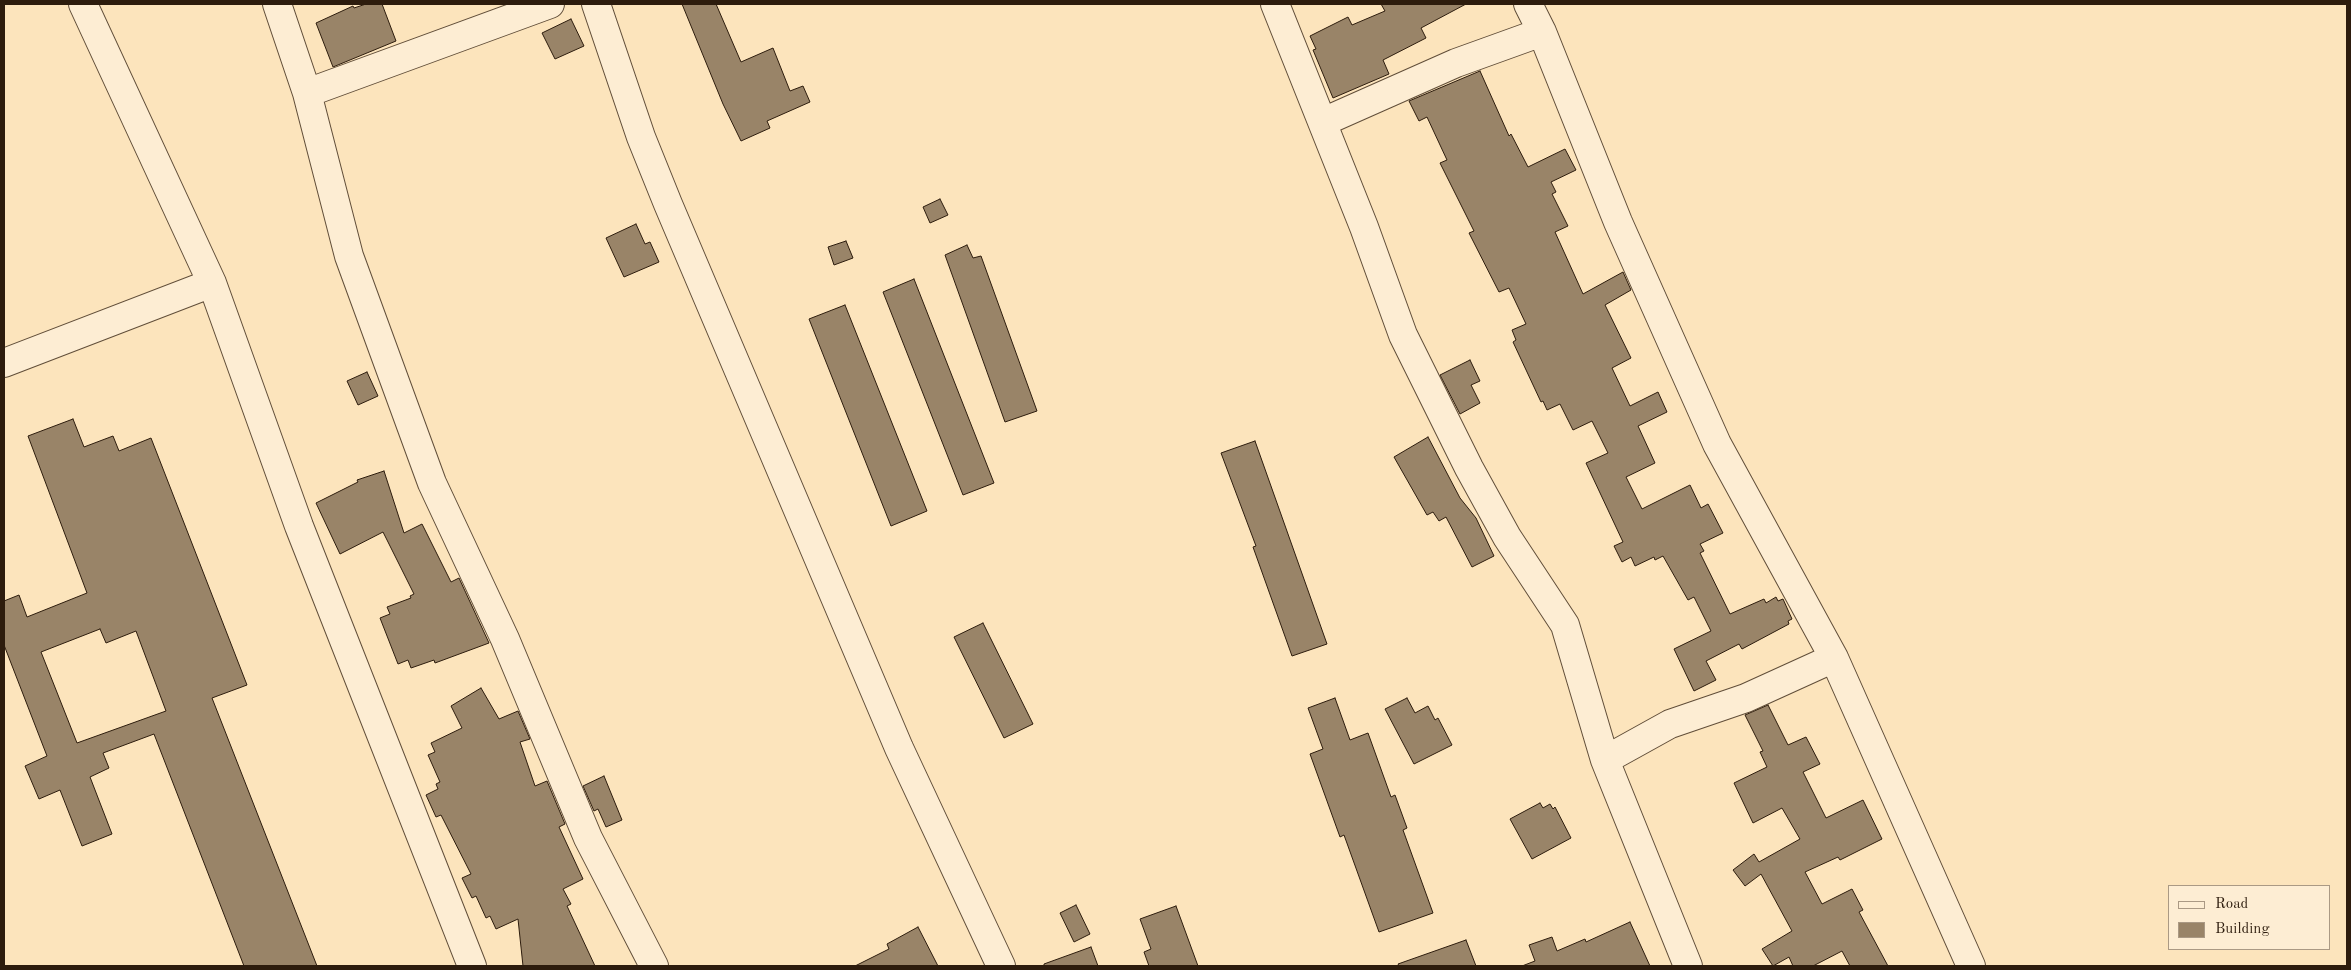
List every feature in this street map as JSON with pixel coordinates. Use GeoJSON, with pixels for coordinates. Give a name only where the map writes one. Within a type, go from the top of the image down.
{"type":"FeatureCollection","features":[{"type":"Feature","properties":{"kind":"street"},"geometry":{"type":"LineString","coordinates":[[83,4],[212,283],[299,526],[472,966]]}},
{"type":"Feature","properties":{"kind":"street"},"geometry":{"type":"LineString","coordinates":[[277,4],[307,93],[349,256],[432,484],[505,639],[588,838],[654,966]]}},
{"type":"Feature","properties":{"kind":"street"},"geometry":{"type":"LineString","coordinates":[[307,93],[550,4]]}},
{"type":"Feature","properties":{"kind":"street"},"geometry":{"type":"LineString","coordinates":[[596,4],[641,137],[664,195],[899,748],[1001,966]]}},
{"type":"Feature","properties":{"kind":"street"},"geometry":{"type":"LineString","coordinates":[[1276,4],[1364,227],[1403,335],[1469,468],[1506,537],[1565,626],[1605,760],[1688,966]]}},
{"type":"Feature","properties":{"kind":"street"},"geometry":{"type":"LineString","coordinates":[[1528,4],[1542,32],[1618,222],[1717,444],[1834,658],[1971,966]]}},
{"type":"Feature","properties":{"kind":"street"},"geometry":{"type":"LineString","coordinates":[[1323,122],[1456,63],[1542,32]]}},
{"type":"Feature","properties":{"kind":"street"},"geometry":{"type":"LineString","coordinates":[[4,363],[212,283]]}},
{"type":"Feature","properties":{"kind":"street"},"geometry":{"type":"LineString","coordinates":[[1605,760],[1670,724],[1746,698],[1834,658]]}},
{"type":"Feature","properties":{"kind":"building"},"geometry":{"type":"Polygon","coordinates":[[[366,4],[382,4],[396,41],[333,67],[316,23],[353,6],[354,8],[366,4]]]}},
{"type":"Feature","properties":{"kind":"building"},"geometry":{"type":"Polygon","coordinates":[[[682,4],[716,4],[741,62],[773,48],[790,91],[803,86],[810,102],[767,121],[770,128],[741,141],[723,104],[682,4]]]}},
{"type":"Feature","properties":{"kind":"building"},"geometry":{"type":"Polygon","coordinates":[[[1381,4],[1466,4],[1421,28],[1426,38],[1383,60],[1389,74],[1333,98],[1313,50],[1316,49],[1310,36],[1348,17],[1352,25],[1385,11],[1381,4]]]}},
{"type":"Feature","properties":{"kind":"building"},"geometry":{"type":"Polygon","coordinates":[[[571,19],[584,46],[555,59],[542,33],[571,19]]]}},
{"type":"Feature","properties":{"kind":"building"},"geometry":{"type":"Polygon","coordinates":[[[1480,71],[1509,136],[1511,134],[1528,167],[1565,149],[1576,170],[1551,182],[1556,192],[1552,194],[1568,226],[1555,232],[1583,294],[1623,272],[1631,290],[1605,305],[1631,358],[1612,368],[1630,406],[1658,392],[1667,412],[1638,426],[1655,463],[1626,477],[1642,509],[1690,485],[1701,508],[1708,504],[1723,533],[1700,544],[1704,551],[1700,553],[1730,614],[1764,599],[1766,603],[1776,597],[1778,601],[1783,599],[1792,619],[1788,621],[1789,624],[1742,649],[1739,644],[1706,661],[1716,680],[1694,691],[1674,649],[1711,631],[1694,597],[1688,600],[1663,556],[1655,560],[1654,557],[1635,566],[1631,557],[1622,562],[1614,546],[1623,542],[1586,463],[1608,453],[1592,421],[1573,430],[1560,404],[1547,410],[1543,401],[1541,402],[1513,342],[1516,340],[1512,330],[1526,324],[1509,288],[1499,292],[1469,233],[1474,231],[1440,163],[1447,160],[1427,117],[1419,121],[1409,101],[1480,71]]]}},
{"type":"Feature","properties":{"kind":"building"},"geometry":{"type":"Polygon","coordinates":[[[940,199],[948,215],[930,223],[923,207],[940,199]]]}},
{"type":"Feature","properties":{"kind":"building"},"geometry":{"type":"Polygon","coordinates":[[[636,224],[645,244],[650,242],[659,262],[624,277],[606,238],[636,224]]]}},
{"type":"Feature","properties":{"kind":"building"},"geometry":{"type":"Polygon","coordinates":[[[846,241],[853,258],[834,265],[828,247],[846,241]]]}},
{"type":"Feature","properties":{"kind":"building"},"geometry":{"type":"Polygon","coordinates":[[[967,245],[973,258],[981,256],[1037,411],[1005,422],[945,255],[967,245]]]}},
{"type":"Feature","properties":{"kind":"building"},"geometry":{"type":"Polygon","coordinates":[[[914,279],[994,483],[963,495],[883,292],[914,279]]]}},
{"type":"Feature","properties":{"kind":"building"},"geometry":{"type":"Polygon","coordinates":[[[845,305],[927,511],[891,526],[809,319],[845,305]]]}},
{"type":"Feature","properties":{"kind":"building"},"geometry":{"type":"Polygon","coordinates":[[[1470,360],[1480,381],[1471,385],[1480,403],[1460,414],[1440,375],[1470,360]]]}},
{"type":"Feature","properties":{"kind":"building"},"geometry":{"type":"Polygon","coordinates":[[[367,372],[378,396],[358,405],[347,381],[367,372]]]}},
{"type":"Feature","properties":{"kind":"building"},"geometry":{"type":"Polygon","coordinates":[[[73,419],[84,447],[113,436],[119,451],[151,438],[247,685],[212,698],[317,966],[244,966],[154,734],[103,753],[109,768],[90,777],[112,834],[82,846],[60,790],[39,799],[25,766],[47,756],[4,645],[4,601],[19,595],[27,617],[87,593],[28,436],[73,419]],[[100,629],[41,652],[77,743],[166,711],[136,631],[106,643],[100,629]]]}},
{"type":"Feature","properties":{"kind":"building"},"geometry":{"type":"Polygon","coordinates":[[[1428,437],[1460,498],[1476,518],[1494,556],[1472,567],[1446,517],[1439,521],[1433,512],[1427,515],[1394,457],[1428,437]]]}},
{"type":"Feature","properties":{"kind":"building"},"geometry":{"type":"Polygon","coordinates":[[[1255,441],[1327,644],[1292,656],[1253,547],[1256,546],[1221,453],[1255,441]]]}},
{"type":"Feature","properties":{"kind":"building"},"geometry":{"type":"Polygon","coordinates":[[[384,471],[404,533],[422,524],[451,582],[459,578],[489,643],[435,663],[434,660],[411,668],[408,660],[398,664],[380,618],[390,614],[387,607],[411,598],[410,596],[414,594],[383,532],[340,554],[316,503],[358,482],[357,480],[384,471]]]}},
{"type":"Feature","properties":{"kind":"building"},"geometry":{"type":"Polygon","coordinates":[[[983,623],[1033,724],[1004,738],[954,637],[983,623]]]}},
{"type":"Feature","properties":{"kind":"building"},"geometry":{"type":"Polygon","coordinates":[[[481,688],[499,719],[518,711],[530,739],[520,742],[535,786],[547,781],[565,824],[559,827],[583,879],[563,889],[571,904],[567,906],[595,966],[523,966],[518,919],[496,929],[490,916],[486,918],[476,896],[472,898],[462,878],[471,874],[441,815],[436,817],[426,795],[438,789],[436,784],[440,782],[428,755],[435,752],[431,743],[462,728],[451,706],[481,688]]]}},
{"type":"Feature","properties":{"kind":"building"},"geometry":{"type":"Polygon","coordinates":[[[1335,698],[1350,740],[1368,733],[1391,797],[1395,795],[1407,828],[1403,830],[1433,913],[1379,932],[1344,835],[1340,837],[1310,754],[1323,749],[1308,708],[1335,698]]]}},
{"type":"Feature","properties":{"kind":"building"},"geometry":{"type":"Polygon","coordinates":[[[1407,698],[1415,713],[1428,706],[1435,720],[1438,718],[1452,745],[1414,764],[1385,709],[1407,698]]]}},
{"type":"Feature","properties":{"kind":"building"},"geometry":{"type":"Polygon","coordinates":[[[1768,705],[1788,745],[1806,737],[1820,764],[1803,772],[1826,818],[1863,800],[1882,839],[1840,860],[1838,857],[1805,872],[1822,904],[1852,889],[1863,910],[1859,912],[1888,966],[1850,966],[1842,951],[1813,966],[1793,966],[1789,957],[1773,966],[1762,949],[1792,931],[1761,874],[1745,886],[1733,870],[1754,854],[1759,862],[1800,839],[1782,808],[1753,823],[1734,783],[1767,767],[1760,752],[1763,751],[1745,715],[1768,705]]]}},
{"type":"Feature","properties":{"kind":"building"},"geometry":{"type":"Polygon","coordinates":[[[604,776],[622,820],[606,827],[598,809],[594,811],[583,786],[604,776]]]}},
{"type":"Feature","properties":{"kind":"building"},"geometry":{"type":"Polygon","coordinates":[[[1540,803],[1543,808],[1550,804],[1553,809],[1555,807],[1571,838],[1532,859],[1510,819],[1540,803]]]}},
{"type":"Feature","properties":{"kind":"building"},"geometry":{"type":"Polygon","coordinates":[[[1076,905],[1090,934],[1074,942],[1060,913],[1076,905]]]}},
{"type":"Feature","properties":{"kind":"building"},"geometry":{"type":"Polygon","coordinates":[[[1176,906],[1198,966],[1149,966],[1144,952],[1151,949],[1140,919],[1176,906]]]}},
{"type":"Feature","properties":{"kind":"building"},"geometry":{"type":"Polygon","coordinates":[[[1630,922],[1650,966],[1522,966],[1535,961],[1529,945],[1552,937],[1557,951],[1585,939],[1586,942],[1630,922]]]}},
{"type":"Feature","properties":{"kind":"building"},"geometry":{"type":"Polygon","coordinates":[[[918,927],[938,966],[855,966],[889,949],[887,944],[918,927]]]}},
{"type":"Feature","properties":{"kind":"building"},"geometry":{"type":"Polygon","coordinates":[[[1466,940],[1476,966],[1399,966],[1398,964],[1466,940]]]}},
{"type":"Feature","properties":{"kind":"building"},"geometry":{"type":"Polygon","coordinates":[[[1091,947],[1098,966],[1044,966],[1044,964],[1091,947]]]}}]}
